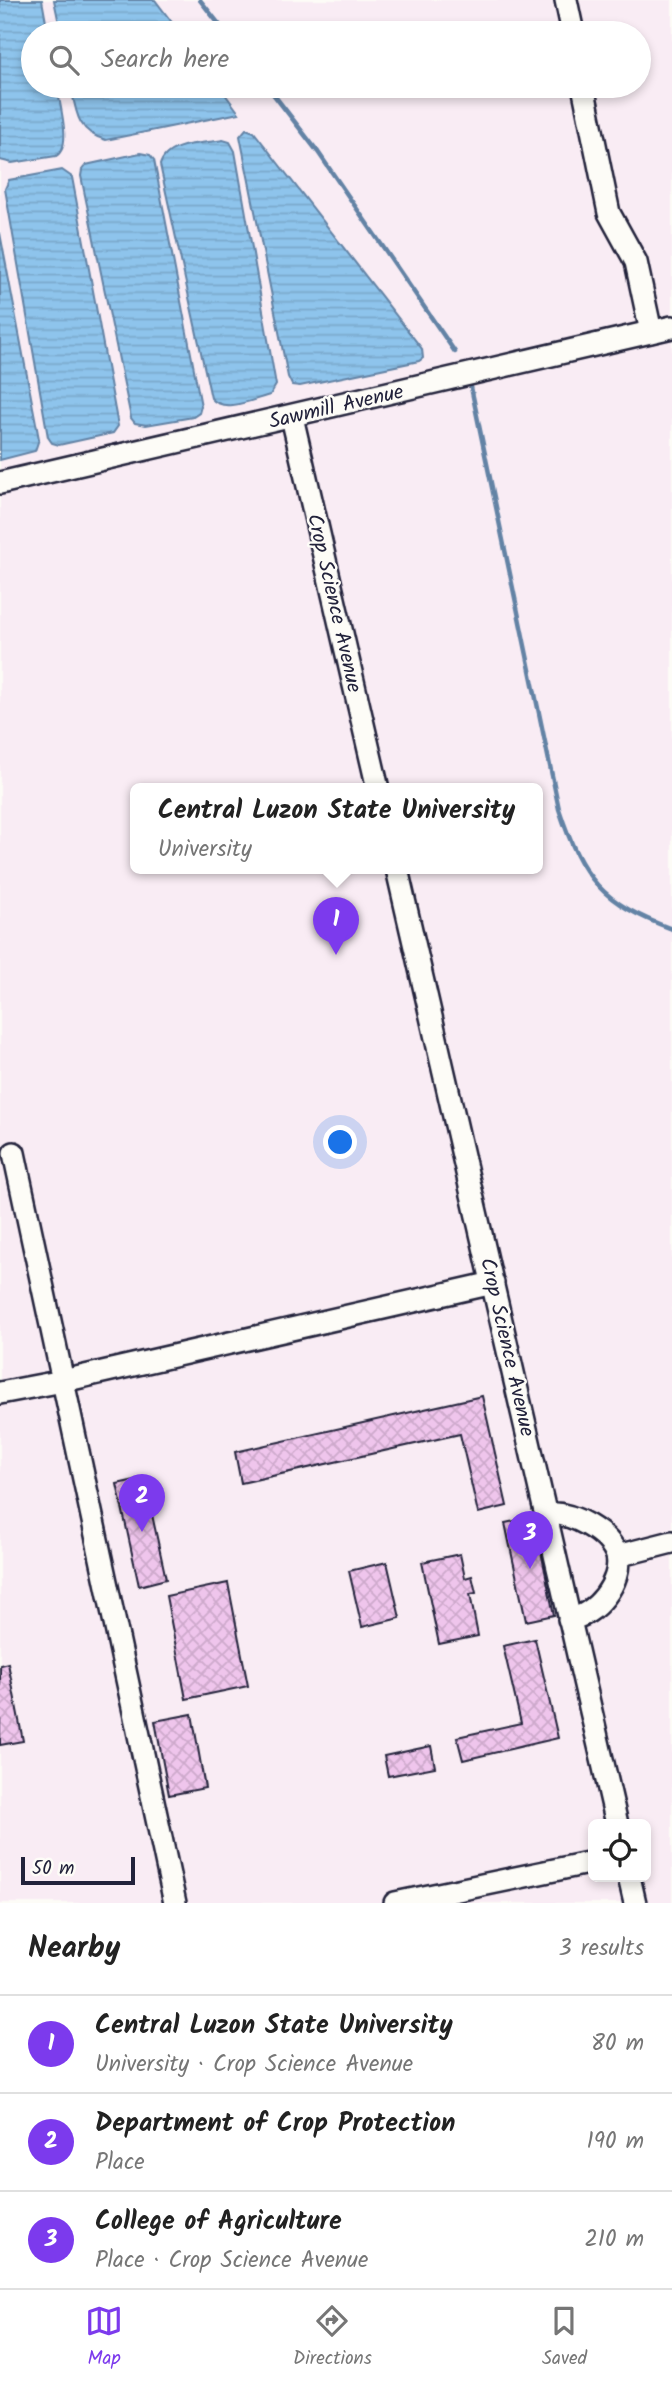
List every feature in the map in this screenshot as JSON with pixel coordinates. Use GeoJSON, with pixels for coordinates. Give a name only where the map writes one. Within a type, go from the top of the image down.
{"type":"FeatureCollection","features":[{"type":"Feature","properties":{"kind":"street"},"geometry":{"type":"LineString","coordinates":[[566,0],[570,21]]}},
{"type":"Feature","properties":{"kind":"street"},"geometry":{"type":"LineString","coordinates":[[585,98],[608,213],[636,262],[662,329]]}},
{"type":"Feature","properties":{"kind":"street","name":"Sawmill Avenue"},"geometry":{"type":"LineString","coordinates":[[0,483],[662,329]]}},
{"type":"Feature","properties":{"kind":"street","name":"Crop Science Avenue"},"geometry":{"type":"LineString","coordinates":[[292,417],[377,783]]}},
{"type":"Feature","properties":{"kind":"street","name":"Crop Science Avenue"},"geometry":{"type":"LineString","coordinates":[[398,874],[616,1819]]}},
{"type":"Feature","properties":{"kind":"street"},"geometry":{"type":"LineString","coordinates":[[14,1153],[175,1903]]}},
{"type":"Feature","properties":{"kind":"street"},"geometry":{"type":"LineString","coordinates":[[0,1393],[493,1283]]}},
{"type":"Feature","properties":{"kind":"street"},"geometry":{"type":"LineString","coordinates":[[547,1514],[559,1513],[578,1519],[611,1542],[617,1556],[617,1573],[608,1590],[586,1614],[569,1619]]}},
{"type":"Feature","properties":{"kind":"street"},"geometry":{"type":"LineString","coordinates":[[617,1556],[672,1542]]}},
{"type":"Feature","properties":{"kind":"street"},"geometry":{"type":"LineString","coordinates":[[395,1903],[588,1863]]}},
{"type":"Feature","properties":{"kind":"street"},"geometry":{"type":"LineString","coordinates":[[630,1882],[635,1903]]}},
{"type":"Feature","properties":{"kind":"shaded area"},"geometry":{"type":"Polygon","coordinates":[[[0,0],[672,0],[672,1903],[0,1903],[0,0]]]}},
{"type":"Feature","properties":{"kind":"water"},"geometry":{"type":"Polygon","coordinates":[[[0,0],[42,0],[46,21],[21,21],[21,98],[59,98],[64,144],[56,156],[12,163],[0,160],[0,0]]]}},
{"type":"Feature","properties":{"kind":"water"},"geometry":{"type":"Polygon","coordinates":[[[54,0],[155,0],[171,21],[58,21],[54,0]]]}},
{"type":"Feature","properties":{"kind":"water"},"geometry":{"type":"Polygon","coordinates":[[[74,98],[228,98],[239,113],[106,140],[89,132],[79,120],[74,98]]]}},
{"type":"Feature","properties":{"kind":"water"},"geometry":{"type":"Polygon","coordinates":[[[246,129],[254,132],[422,349],[423,358],[300,386],[292,385],[288,377],[240,136],[246,129]]]}},
{"type":"Feature","properties":{"kind":"water"},"geometry":{"type":"Polygon","coordinates":[[[223,140],[230,142],[235,151],[276,385],[270,395],[231,405],[217,403],[211,398],[160,165],[164,157],[177,148],[223,140]]]}},
{"type":"Feature","properties":{"kind":"water"},"geometry":{"type":"Polygon","coordinates":[[[140,153],[150,155],[154,160],[201,406],[199,413],[193,417],[146,425],[135,423],[131,418],[81,176],[86,165],[140,153]]]}},
{"type":"Feature","properties":{"kind":"water"},"geometry":{"type":"Polygon","coordinates":[[[62,170],[72,177],[118,426],[113,433],[59,445],[52,443],[48,437],[5,189],[9,180],[62,170]]]}},
{"type":"Feature","properties":{"kind":"water"},"geometry":{"type":"Polygon","coordinates":[[[0,233],[39,439],[35,451],[0,460],[0,233]]]}},
{"type":"Feature","properties":{"kind":"building"},"geometry":{"type":"Polygon","coordinates":[[[482,1396],[507,1506],[478,1513],[460,1434],[241,1483],[235,1452],[482,1396]]]}},
{"type":"Feature","properties":{"kind":"building"},"geometry":{"type":"Polygon","coordinates":[[[144,1478],[166,1579],[139,1586],[117,1484],[144,1478]]]}},
{"type":"Feature","properties":{"kind":"building"},"geometry":{"type":"Polygon","coordinates":[[[534,1517],[554,1615],[526,1621],[505,1523],[534,1517]]]}},
{"type":"Feature","properties":{"kind":"building"},"geometry":{"type":"Polygon","coordinates":[[[460,1554],[465,1578],[472,1576],[476,1593],[470,1594],[478,1636],[439,1644],[422,1562],[460,1554]]]}},
{"type":"Feature","properties":{"kind":"building"},"geometry":{"type":"Polygon","coordinates":[[[387,1562],[400,1618],[362,1627],[349,1571],[387,1562]]]}},
{"type":"Feature","properties":{"kind":"building"},"geometry":{"type":"Polygon","coordinates":[[[228,1583],[248,1686],[186,1699],[166,1596],[228,1583]]]}},
{"type":"Feature","properties":{"kind":"building"},"geometry":{"type":"Polygon","coordinates":[[[535,1639],[558,1738],[463,1760],[457,1737],[521,1723],[503,1646],[535,1639]]]}},
{"type":"Feature","properties":{"kind":"building"},"geometry":{"type":"Polygon","coordinates":[[[8,1663],[23,1741],[0,1745],[0,1665],[8,1663]]]}},
{"type":"Feature","properties":{"kind":"building"},"geometry":{"type":"Polygon","coordinates":[[[192,1714],[205,1788],[169,1795],[155,1721],[192,1714]]]}},
{"type":"Feature","properties":{"kind":"building"},"geometry":{"type":"Polygon","coordinates":[[[431,1746],[435,1767],[388,1776],[384,1756],[431,1746]]]}},
{"type":"Feature","properties":{"kind":"waterway"},"geometry":{"type":"LineString","coordinates":[[200,0],[217,21]]}},
{"type":"Feature","properties":{"kind":"waterway"},"geometry":{"type":"LineString","coordinates":[[276,98],[318,152],[455,352]]}},
{"type":"Feature","properties":{"kind":"waterway"},"geometry":{"type":"LineString","coordinates":[[471,387],[559,809],[577,854],[598,886],[628,909],[672,929]]}},
{"type":"Feature","properties":{"kind":"place","name":"Central Luzon State University"},"geometry":{"type":"Point","coordinates":[336,955]}},
{"type":"Feature","properties":{"kind":"place","name":"Department of Crop Protection"},"geometry":{"type":"Point","coordinates":[142,1532]}},
{"type":"Feature","properties":{"kind":"place","name":"College of Agriculture"},"geometry":{"type":"Point","coordinates":[530,1569]}}]}
